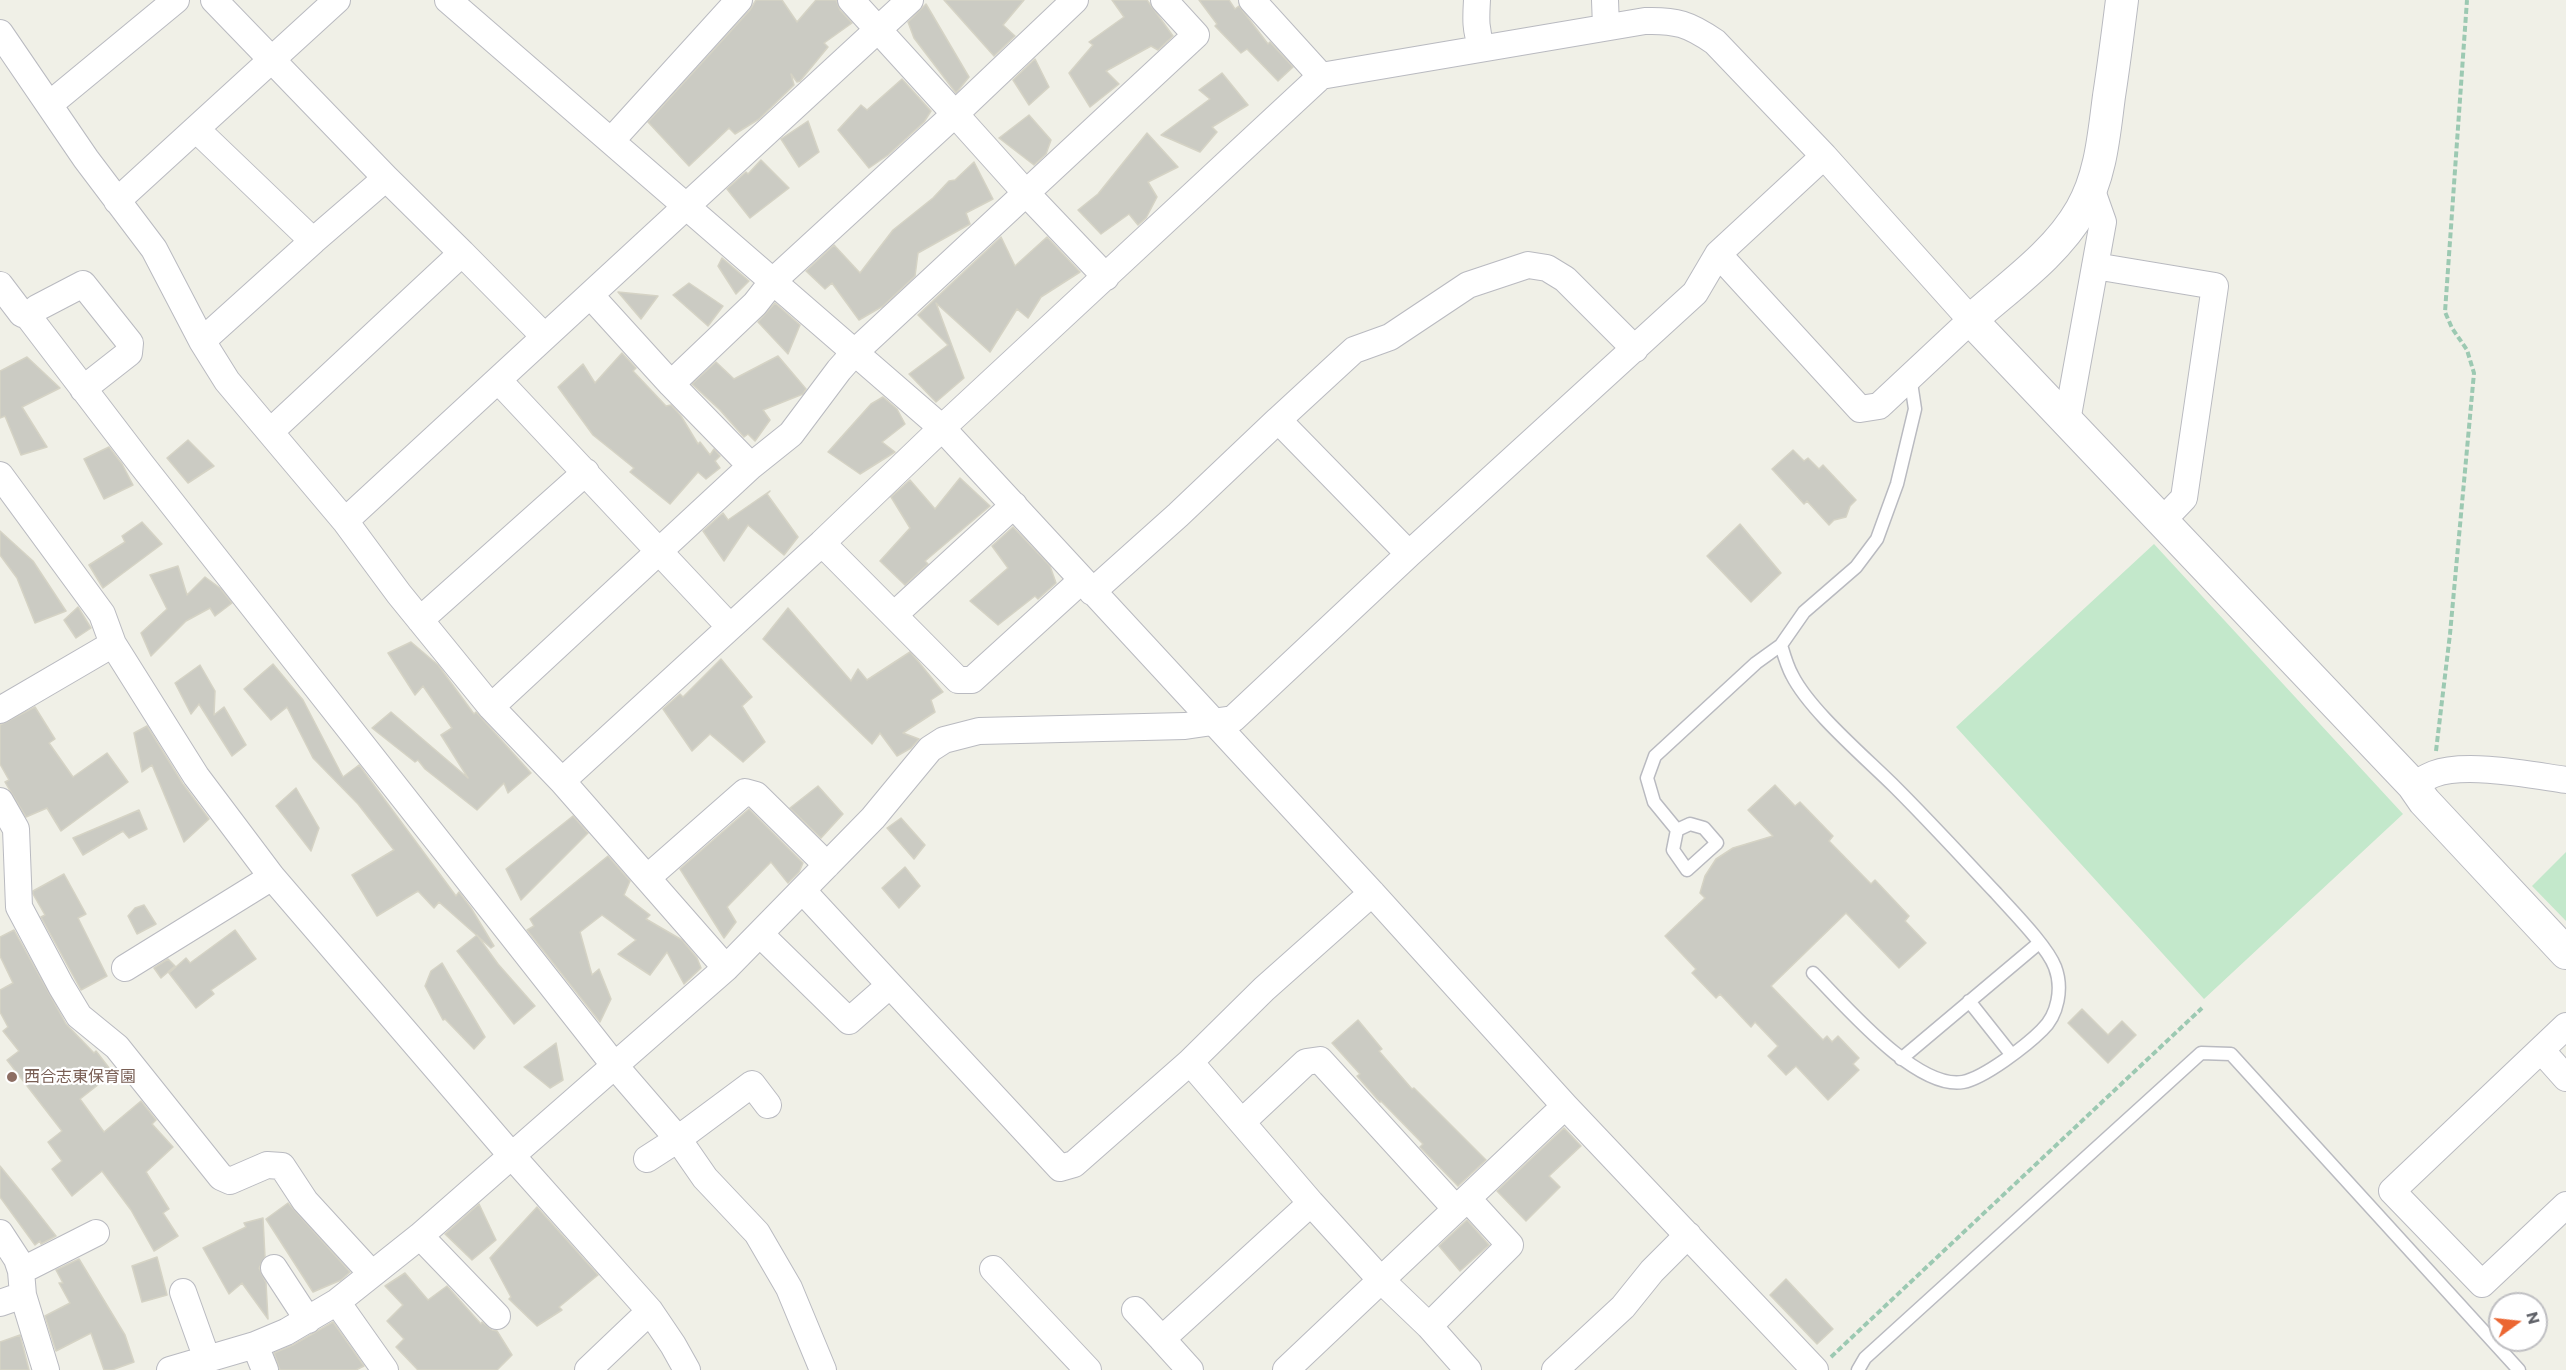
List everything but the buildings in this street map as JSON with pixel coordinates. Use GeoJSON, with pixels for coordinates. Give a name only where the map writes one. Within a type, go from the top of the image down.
{"type":"FeatureCollection","features":[{"type":"Feature","properties":{"kind":"street"},"geometry":{"type":"LineString","coordinates":[[50,104],[176,0]]}},
{"type":"Feature","properties":{"kind":"street"},"geometry":{"type":"LineString","coordinates":[[214,0],[271,61],[544,336]]}},
{"type":"Feature","properties":{"kind":"street"},"geometry":{"type":"LineString","coordinates":[[117,201],[337,0]]}},
{"type":"Feature","properties":{"kind":"street"},"geometry":{"type":"LineString","coordinates":[[448,0],[942,428],[1372,893],[1565,1106],[1812,1369]]}},
{"type":"Feature","properties":{"kind":"street"},"geometry":{"type":"LineString","coordinates":[[611,141],[739,0]]}},
{"type":"Feature","properties":{"kind":"street"},"geometry":{"type":"LineString","coordinates":[[851,0],[1106,277]]}},
{"type":"Feature","properties":{"kind":"street"},"geometry":{"type":"LineString","coordinates":[[345,522],[910,0]]}},
{"type":"Feature","properties":{"kind":"street"},"geometry":{"type":"LineString","coordinates":[[671,384],[755,304],[773,281],[1075,0]]}},
{"type":"Feature","properties":{"kind":"street"},"geometry":{"type":"LineString","coordinates":[[491,707],[751,466],[791,434],[855,352],[1196,35],[1164,0]]}},
{"type":"Feature","properties":{"kind":"street"},"geometry":{"type":"LineString","coordinates":[[1252,0],[1321,76]]}},
{"type":"Feature","properties":{"kind":"street"},"geometry":{"type":"LineString","coordinates":[[1477,0],[1475,22],[1477,36],[1482,47]]}},
{"type":"Feature","properties":{"kind":"street"},"geometry":{"type":"LineString","coordinates":[[1605,0],[1606,27]]}},
{"type":"Feature","properties":{"kind":"street"},"geometry":{"type":"LineString","coordinates":[[1718,254],[1860,409],[1879,406],[2037,262],[2062,236],[2080,211],[2091,188],[2104,133],[2122,0]]}},
{"type":"Feature","properties":{"kind":"street"},"geometry":{"type":"LineString","coordinates":[[562,781],[822,543],[942,428],[1321,76],[1606,27],[1645,21],[1673,20],[1696,28],[1714,42],[1824,156],[1971,320],[2162,521],[2423,779],[2424,801],[2566,953]]}},
{"type":"Feature","properties":{"kind":"street"},"geometry":{"type":"LineString","coordinates":[[0,33],[117,201],[154,249],[202,341],[227,381],[345,522],[420,620],[491,707],[562,781],[726,968]]}},
{"type":"Feature","properties":{"kind":"street"},"geometry":{"type":"LineString","coordinates":[[196,129],[313,241]]}},
{"type":"Feature","properties":{"kind":"street"},"geometry":{"type":"LineString","coordinates":[[183,1292],[191,1365],[255,1345],[286,1332],[337,1302],[420,1236],[726,968],[873,818],[930,749],[944,740],[979,732],[1185,726],[1233,719],[1695,292],[1718,254],[1824,156]]}},
{"type":"Feature","properties":{"kind":"street"},"geometry":{"type":"LineString","coordinates":[[202,341],[386,178]]}},
{"type":"Feature","properties":{"kind":"street"},"geometry":{"type":"LineString","coordinates":[[2067,421],[2103,222],[2091,188]]}},
{"type":"Feature","properties":{"kind":"street"},"geometry":{"type":"LineString","coordinates":[[270,432],[462,253]]}},
{"type":"Feature","properties":{"kind":"street"},"geometry":{"type":"LineString","coordinates":[[822,543],[958,680],[972,680],[1178,515],[1354,350],[1390,337],[1468,285],[1528,265],[1547,268],[1565,279],[1635,349]]}},
{"type":"Feature","properties":{"kind":"street"},"geometry":{"type":"LineString","coordinates":[[2095,266],[2215,286],[2184,498],[2162,521]]}},
{"type":"Feature","properties":{"kind":"street"},"geometry":{"type":"LineString","coordinates":[[16,316],[37,308],[82,284],[130,344],[129,353],[83,389]]}},
{"type":"Feature","properties":{"kind":"street"},"geometry":{"type":"LineString","coordinates":[[0,285],[16,316],[83,389],[615,1066],[678,1139],[705,1178],[757,1233],[789,1288],[823,1370]]}},
{"type":"Feature","properties":{"kind":"street"},"geometry":{"type":"LineString","coordinates":[[591,296],[671,384],[751,466]]}},
{"type":"Feature","properties":{"kind":"street"},"geometry":{"type":"LineString","coordinates":[[498,380],[730,627]]}},
{"type":"Feature","properties":{"kind":"street"},"geometry":{"type":"LineString","coordinates":[[1278,420],[1409,554]]}},
{"type":"Feature","properties":{"kind":"street"},"geometry":{"type":"LineString","coordinates":[[420,620],[586,472]]}},
{"type":"Feature","properties":{"kind":"street"},"geometry":{"type":"LineString","coordinates":[[0,475],[102,614],[113,644],[196,776],[272,877],[512,1156],[650,1311],[687,1370]]}},
{"type":"Feature","properties":{"kind":"street"},"geometry":{"type":"LineString","coordinates":[[894,615],[1014,505]]}},
{"type":"Feature","properties":{"kind":"street"},"geometry":{"type":"LineString","coordinates":[[0,710],[113,644]]}},
{"type":"Feature","properties":{"kind":"street"},"geometry":{"type":"LineString","coordinates":[[2423,779],[2452,770],[2508,772],[2566,780]]}},
{"type":"Feature","properties":{"kind":"street"},"geometry":{"type":"LineString","coordinates":[[647,878],[746,792],[756,795],[827,865]]}},
{"type":"Feature","properties":{"kind":"street"},"geometry":{"type":"LineString","coordinates":[[0,801],[16,829],[9,912],[79,1016],[117,1047],[222,1177],[230,1181],[267,1165],[282,1166],[305,1201],[372,1274]]}},
{"type":"Feature","properties":{"kind":"street"},"geometry":{"type":"LineString","coordinates":[[125,968],[272,877]]}},
{"type":"Feature","properties":{"kind":"street"},"geometry":{"type":"LineString","coordinates":[[803,891],[1060,1168],[1074,1164],[1190,1062],[1264,989],[1372,893]]}},
{"type":"Feature","properties":{"kind":"street"},"geometry":{"type":"LineString","coordinates":[[760,934],[849,1021],[890,985]]}},
{"type":"Feature","properties":{"kind":"street"},"geometry":{"type":"LineString","coordinates":[[2566,1026],[2392,1191],[2482,1284],[2566,1205]]}},
{"type":"Feature","properties":{"kind":"street"},"geometry":{"type":"LineString","coordinates":[[2541,1050],[2566,1078]]}},
{"type":"Feature","properties":{"kind":"street"},"geometry":{"type":"LineString","coordinates":[[1242,1122],[1306,1062],[1320,1060],[1462,1204],[1510,1245],[1429,1326]]}},
{"type":"Feature","properties":{"kind":"street"},"geometry":{"type":"LineString","coordinates":[[1190,1062],[1311,1203],[1468,1370]]}},
{"type":"Feature","properties":{"kind":"street"},"geometry":{"type":"LineString","coordinates":[[646,1159],[678,1139],[752,1084],[768,1105]]}},
{"type":"Feature","properties":{"kind":"street"},"geometry":{"type":"LineString","coordinates":[[1286,1370],[1565,1106]]}},
{"type":"Feature","properties":{"kind":"street"},"geometry":{"type":"LineString","coordinates":[[1162,1339],[1311,1203]]}},
{"type":"Feature","properties":{"kind":"street"},"geometry":{"type":"LineString","coordinates":[[0,1233],[17,1259],[15,1290],[46,1370]]}},
{"type":"Feature","properties":{"kind":"street"},"geometry":{"type":"LineString","coordinates":[[15,1290],[96,1233]]}},
{"type":"Feature","properties":{"kind":"street"},"geometry":{"type":"LineString","coordinates":[[1555,1370],[1623,1306],[1652,1271],[1688,1235]]}},
{"type":"Feature","properties":{"kind":"street"},"geometry":{"type":"LineString","coordinates":[[420,1236],[497,1316]]}},
{"type":"Feature","properties":{"kind":"street"},"geometry":{"type":"LineString","coordinates":[[274,1268],[308,1320]]}},
{"type":"Feature","properties":{"kind":"street"},"geometry":{"type":"LineString","coordinates":[[993,1269],[1088,1370]]}},
{"type":"Feature","properties":{"kind":"street"},"geometry":{"type":"LineString","coordinates":[[337,1302],[385,1370]]}},
{"type":"Feature","properties":{"kind":"street"},"geometry":{"type":"LineString","coordinates":[[1135,1310],[1190,1370]]}},
{"type":"Feature","properties":{"kind":"street"},"geometry":{"type":"LineString","coordinates":[[588,1370],[650,1311]]}},
{"type":"Feature","properties":{"kind":"street"},"geometry":{"type":"LineString","coordinates":[[255,1345],[265,1370]]}},
{"type":"Feature","properties":{"kind":"lane"},"geometry":{"type":"LineString","coordinates":[[1677,831],[1654,802],[1647,778],[1655,756],[1755,663],[1781,645],[1804,612],[1856,567],[1877,539],[1897,484],[1915,409],[1910,376]]}},
{"type":"Feature","properties":{"kind":"lane"},"geometry":{"type":"LineString","coordinates":[[1781,645],[1792,675],[1810,701],[1932,824],[2039,943],[2055,966],[2060,989],[2055,1008],[2043,1030],[1982,1076],[1961,1082],[1941,1080],[1901,1059],[1813,974]]}},
{"type":"Feature","properties":{"kind":"lane"},"geometry":{"type":"LineString","coordinates":[[1901,1059],[2039,943]]}},
{"type":"Feature","properties":{"kind":"lane"},"geometry":{"type":"LineString","coordinates":[[1969,1001],[2011,1054]]}},
{"type":"Feature","properties":{"kind":"lane"},"geometry":{"type":"LineString","coordinates":[[1858,1370],[1865,1358],[2201,1053],[2231,1054],[2519,1370]]}},
{"type":"Feature","properties":{"kind":"path"},"geometry":{"type":"LineString","coordinates":[[2423,779],[2474,373],[2467,350],[2452,328],[2445,312],[2467,0]]}},
{"type":"Feature","properties":{"kind":"path"},"geometry":{"type":"LineString","coordinates":[[1812,1369],[1826,1362],[2202,1008]]}},
{"type":"Feature","properties":{"kind":"green space"},"geometry":{"type":"Polygon","coordinates":[[[2154,544],[2403,814],[2204,999],[1956,727],[2154,544]]]}},
{"type":"Feature","properties":{"kind":"green space"},"geometry":{"type":"Polygon","coordinates":[[[2566,852],[2566,921],[2532,886],[2566,852]]]}},
{"type":"Feature","properties":{"kind":"place","name":"西合志東保育園"},"geometry":{"type":"Point","coordinates":[12,1077]}}]}
